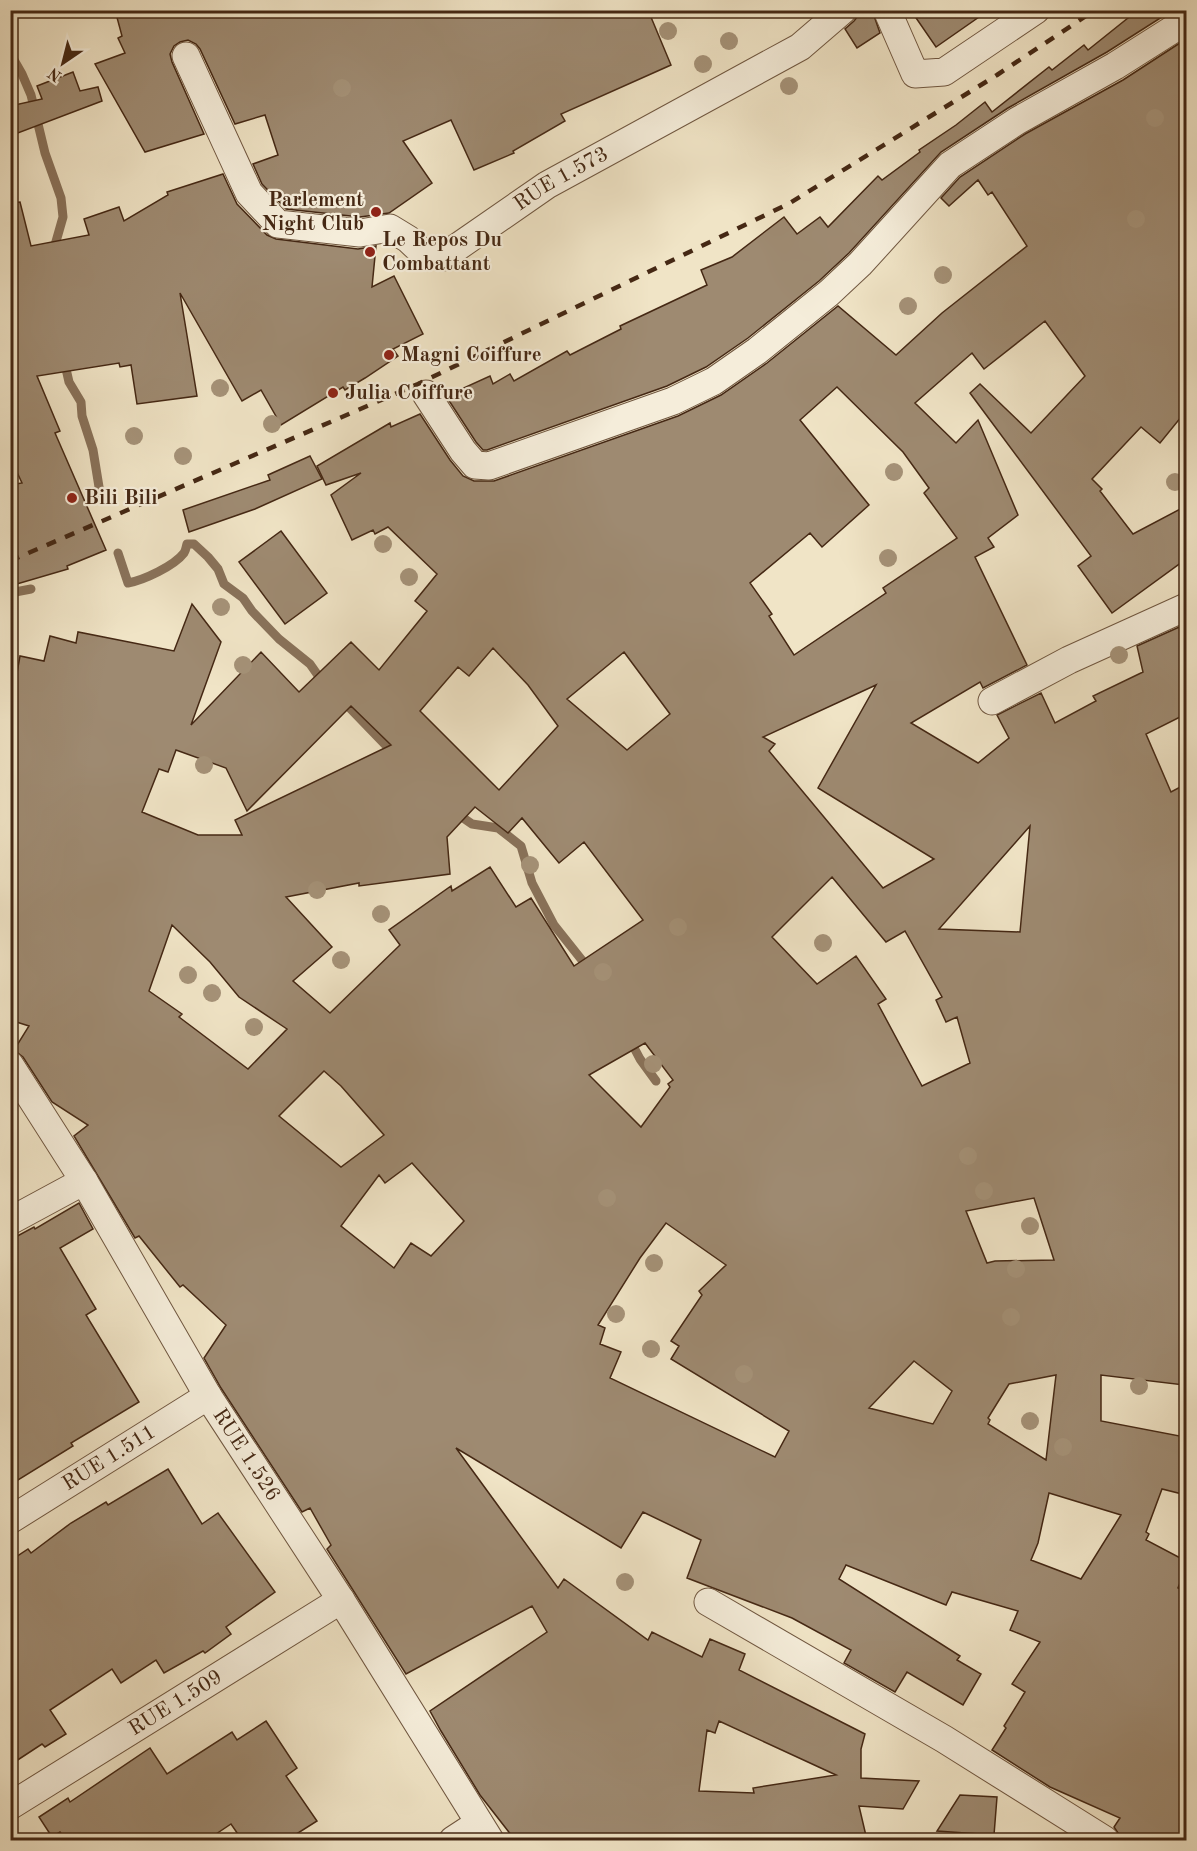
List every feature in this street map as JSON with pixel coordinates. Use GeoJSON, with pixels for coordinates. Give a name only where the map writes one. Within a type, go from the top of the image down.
{"type":"FeatureCollection","features":[{"type":"Feature","properties":{"kind":"street","name":"RUE 1.573"},"geometry":{"type":"LineString","coordinates":[[186,56],[249,193],[278,224],[360,233],[390,228],[408,239],[423,253],[443,257],[547,185],[800,47],[843,10]]}},
{"type":"Feature","properties":{"kind":"street"},"geometry":{"type":"LineString","coordinates":[[887,10],[915,74],[944,72],[1036,10]]}},
{"type":"Feature","properties":{"kind":"street"},"geometry":{"type":"LineString","coordinates":[[426,394],[463,451],[475,465],[489,466],[673,401],[714,381],[757,351],[829,293],[860,264],[950,165],[1017,121],[1116,66],[1186,21]]}},
{"type":"Feature","properties":{"kind":"street"},"geometry":{"type":"LineString","coordinates":[[992,701],[1069,660],[1186,607]]}},
{"type":"Feature","properties":{"kind":"street","name":"RUE 1.526"},"geometry":{"type":"LineString","coordinates":[[10,1065],[84,1180],[208,1396],[341,1600],[485,1832]]}},
{"type":"Feature","properties":{"kind":"street"},"geometry":{"type":"LineString","coordinates":[[10,1221],[84,1180]]}},
{"type":"Feature","properties":{"kind":"street","name":"RUE 1.511"},"geometry":{"type":"LineString","coordinates":[[10,1520],[208,1396]]}},
{"type":"Feature","properties":{"kind":"street","name":"RUE 1.509"},"geometry":{"type":"LineString","coordinates":[[10,1806],[341,1600]]}},
{"type":"Feature","properties":{"kind":"street"},"geometry":{"type":"LineString","coordinates":[[708,1602],[944,1739],[1106,1840]]}},
{"type":"Feature","properties":{"kind":"street"},"geometry":{"type":"LineString","coordinates":[[453,1840],[485,1832]]}},
{"type":"Feature","properties":{"kind":"building"},"geometry":{"type":"Polygon","coordinates":[[[115,10],[648,10],[671,65],[561,114],[565,121],[513,151],[514,153],[474,170],[451,120],[403,141],[432,183],[389,213],[360,217],[286,209],[262,184],[253,164],[278,155],[265,115],[235,124],[200,49],[188,40],[174,46],[170,54],[204,134],[145,152],[95,64],[125,53],[118,38],[122,36],[115,10]]]}},
{"type":"Feature","properties":{"kind":"building"},"geometry":{"type":"Polygon","coordinates":[[[858,10],[872,10],[880,33],[857,48],[845,29],[858,16],[858,10]]]}},
{"type":"Feature","properties":{"kind":"building"},"geometry":{"type":"Polygon","coordinates":[[[904,10],[989,10],[936,47],[912,12],[906,15],[904,10]]]}},
{"type":"Feature","properties":{"kind":"building"},"geometry":{"type":"Polygon","coordinates":[[[1138,10],[1173,10],[1107,52],[1008,108],[941,152],[849,253],[819,281],[748,338],[706,367],[667,386],[487,450],[483,450],[476,442],[446,396],[490,376],[493,384],[510,374],[514,381],[567,351],[570,355],[621,329],[620,326],[707,285],[701,270],[732,257],[784,217],[797,234],[820,217],[828,227],[878,176],[882,180],[985,102],[992,112],[1049,67],[1052,70],[1084,45],[1088,50],[1138,10]]]}},
{"type":"Feature","properties":{"kind":"building"},"geometry":{"type":"Polygon","coordinates":[[[1186,39],[1186,411],[1160,443],[1141,427],[1092,479],[1102,489],[1100,491],[1133,534],[1186,506],[1186,559],[1112,613],[1078,566],[1091,556],[970,393],[980,384],[1031,433],[1085,376],[1045,321],[984,369],[972,353],[915,403],[956,443],[978,420],[1018,515],[988,538],[994,547],[975,557],[1027,665],[983,688],[980,682],[911,723],[978,763],[1009,738],[997,715],[1041,693],[1055,723],[1096,701],[1093,696],[1143,672],[1137,646],[1186,624],[1186,714],[1146,734],[1171,792],[1186,784],[1186,1369],[1184,1385],[1101,1375],[1101,1421],[1185,1437],[1181,1453],[1186,1455],[1186,1495],[1162,1489],[1146,1532],[1149,1534],[1146,1540],[1186,1561],[1186,1569],[1178,1588],[1186,1592],[1186,1840],[1127,1840],[1120,1836],[1114,1827],[1120,1818],[1050,1787],[992,1750],[1025,1692],[1012,1684],[1040,1642],[1010,1630],[1018,1611],[952,1592],[946,1605],[846,1565],[839,1579],[960,1656],[957,1660],[981,1674],[963,1705],[907,1672],[895,1692],[844,1663],[851,1650],[792,1618],[687,1578],[701,1540],[643,1512],[621,1548],[456,1448],[558,1588],[564,1579],[648,1640],[652,1632],[702,1657],[710,1639],[745,1654],[739,1670],[865,1734],[861,1749],[861,1778],[919,1781],[903,1809],[859,1806],[867,1840],[515,1840],[480,1795],[430,1711],[547,1632],[532,1606],[406,1674],[327,1549],[331,1545],[310,1508],[302,1512],[204,1358],[226,1325],[183,1285],[180,1287],[139,1236],[135,1238],[74,1136],[88,1125],[52,1102],[23,1057],[14,1050],[29,1026],[10,1020],[10,933],[15,902],[10,901],[10,711],[20,656],[44,661],[50,636],[76,643],[78,632],[174,651],[192,604],[221,642],[191,725],[261,652],[299,692],[351,642],[379,670],[427,611],[415,601],[437,574],[388,527],[375,534],[373,530],[352,540],[331,495],[361,473],[326,485],[317,466],[390,423],[391,427],[420,414],[463,476],[474,481],[494,481],[678,416],[721,395],[767,363],[838,306],[896,355],[942,313],[1027,246],[992,192],[988,195],[978,180],[949,206],[941,198],[960,177],[1025,134],[1123,80],[1186,39]],[[837,387],[800,420],[869,505],[822,547],[810,533],[750,583],[772,614],[769,616],[794,655],[886,593],[883,588],[957,538],[924,493],[929,488],[903,452],[837,387]],[[493,648],[469,676],[458,667],[420,711],[499,790],[558,726],[528,685],[493,648]],[[624,652],[567,699],[627,750],[670,714],[624,652]],[[876,685],[763,737],[775,744],[769,751],[883,888],[934,859],[818,788],[876,685]],[[351,706],[247,811],[226,768],[176,750],[168,772],[159,769],[142,812],[198,835],[242,835],[235,820],[391,745],[351,706]],[[475,807],[447,837],[450,874],[359,886],[359,883],[286,897],[332,947],[293,981],[330,1013],[400,945],[389,930],[451,886],[452,891],[490,867],[516,907],[531,898],[574,966],[643,920],[584,842],[559,863],[522,818],[508,833],[475,807]],[[1030,826],[939,929],[1020,932],[1030,826]],[[832,877],[772,937],[817,984],[856,956],[886,999],[878,1004],[922,1086],[970,1063],[957,1017],[946,1022],[936,1000],[942,997],[905,931],[886,942],[832,877]],[[172,925],[149,991],[182,1014],[179,1017],[248,1069],[287,1029],[239,997],[210,962],[172,925]],[[645,1043],[589,1075],[641,1127],[670,1087],[668,1084],[673,1080],[645,1043]],[[324,1071],[279,1116],[341,1167],[384,1135],[341,1086],[324,1071]],[[412,1163],[385,1183],[379,1175],[341,1226],[394,1268],[411,1243],[431,1256],[464,1221],[412,1163]],[[1034,1198],[966,1211],[987,1263],[1054,1260],[1034,1198]],[[666,1223],[640,1258],[598,1325],[605,1328],[600,1344],[621,1352],[610,1378],[775,1457],[789,1431],[671,1359],[679,1346],[671,1341],[702,1295],[699,1291],[726,1265],[666,1223]],[[914,1361],[869,1408],[933,1424],[952,1391],[914,1361]],[[1056,1375],[1009,1384],[988,1418],[990,1420],[988,1424],[1046,1460],[1056,1375]],[[1049,1493],[1038,1543],[1031,1560],[1081,1579],[1121,1515],[1049,1493]],[[719,1721],[715,1733],[707,1730],[699,1791],[754,1793],[753,1788],[836,1775],[719,1721]]]}},
{"type":"Feature","properties":{"kind":"building"},"geometry":{"type":"Polygon","coordinates":[[[73,72],[80,91],[98,87],[102,101],[10,136],[10,106],[42,99],[37,86],[73,72]]]}},
{"type":"Feature","properties":{"kind":"building"},"geometry":{"type":"Polygon","coordinates":[[[223,174],[237,204],[267,235],[276,239],[358,249],[376,246],[372,287],[394,276],[423,334],[393,349],[398,356],[365,378],[345,390],[343,387],[281,425],[261,390],[242,401],[180,293],[197,396],[137,404],[131,365],[120,367],[119,363],[37,376],[60,431],[55,433],[106,550],[67,566],[68,569],[10,586],[10,485],[22,483],[10,450],[10,203],[20,202],[31,246],[89,235],[84,219],[119,207],[124,221],[168,195],[167,192],[223,174]]]}},
{"type":"Feature","properties":{"kind":"building"},"geometry":{"type":"Polygon","coordinates":[[[310,456],[322,479],[255,509],[189,532],[183,510],[270,480],[268,475],[310,456]]]}},
{"type":"Feature","properties":{"kind":"building"},"geometry":{"type":"Polygon","coordinates":[[[281,531],[327,593],[285,624],[239,562],[281,531]]]}},
{"type":"Feature","properties":{"kind":"building"},"geometry":{"type":"Polygon","coordinates":[[[79,1203],[93,1229],[60,1248],[96,1309],[86,1315],[139,1402],[71,1443],[73,1446],[10,1485],[10,1240],[34,1227],[35,1229],[79,1203]]]}},
{"type":"Feature","properties":{"kind":"building"},"geometry":{"type":"Polygon","coordinates":[[[168,1469],[202,1524],[218,1513],[275,1592],[226,1627],[231,1634],[205,1653],[203,1651],[164,1673],[156,1660],[121,1683],[112,1669],[50,1710],[66,1734],[45,1747],[42,1744],[10,1765],[10,1561],[28,1549],[31,1553],[71,1523],[106,1502],[108,1505],[168,1469]]]}},
{"type":"Feature","properties":{"kind":"building"},"geometry":{"type":"Polygon","coordinates":[[[266,1721],[297,1768],[286,1776],[317,1821],[287,1840],[242,1840],[231,1824],[207,1840],[66,1840],[60,1832],[52,1837],[39,1817],[68,1798],[70,1802],[150,1748],[167,1774],[232,1732],[237,1740],[266,1721]]]}},
{"type":"Feature","properties":{"kind":"building"},"geometry":{"type":"Polygon","coordinates":[[[960,1795],[997,1797],[994,1835],[937,1831],[960,1795]]]}},
{"type":"Feature","properties":{"kind":"waterway"},"geometry":{"type":"LineString","coordinates":[[10,53],[31,95],[45,153],[61,198],[63,217],[53,252]]}},
{"type":"Feature","properties":{"kind":"waterway"},"geometry":{"type":"LineString","coordinates":[[64,360],[69,382],[81,402],[82,416],[93,450],[100,493]]}},
{"type":"Feature","properties":{"kind":"waterway"},"geometry":{"type":"LineString","coordinates":[[118,553],[128,583],[150,576],[166,567],[184,553],[187,544],[194,544],[218,569],[224,584],[243,598],[252,611],[279,639],[310,664],[324,684]]}},
{"type":"Feature","properties":{"kind":"waterway"},"geometry":{"type":"LineString","coordinates":[[10,593],[31,589]]}},
{"type":"Feature","properties":{"kind":"waterway"},"geometry":{"type":"LineString","coordinates":[[341,699],[396,756]]}},
{"type":"Feature","properties":{"kind":"waterway"},"geometry":{"type":"LineString","coordinates":[[456,813],[472,824],[498,828],[521,846],[532,883],[554,925],[589,969]]}},
{"type":"Feature","properties":{"kind":"waterway"},"geometry":{"type":"LineString","coordinates":[[630,1040],[656,1081]]}},
{"type":"Feature","properties":{"kind":"railway"},"geometry":{"type":"LineString","coordinates":[[10,561],[418,384],[790,203],[997,75],[1095,10]]}},
{"type":"Feature","properties":{"kind":"place","name":"Parlement Night Club"},"geometry":{"type":"Point","coordinates":[376,212]}},
{"type":"Feature","properties":{"kind":"place","name":"Le Repos Du Combattant"},"geometry":{"type":"Point","coordinates":[370,252]}},
{"type":"Feature","properties":{"kind":"place","name":"Magni Coiffure"},"geometry":{"type":"Point","coordinates":[389,355]}},
{"type":"Feature","properties":{"kind":"place","name":"Julia Coiffure"},"geometry":{"type":"Point","coordinates":[333,393]}},
{"type":"Feature","properties":{"kind":"place","name":"Bili Bili"},"geometry":{"type":"Point","coordinates":[72,498]}}]}
